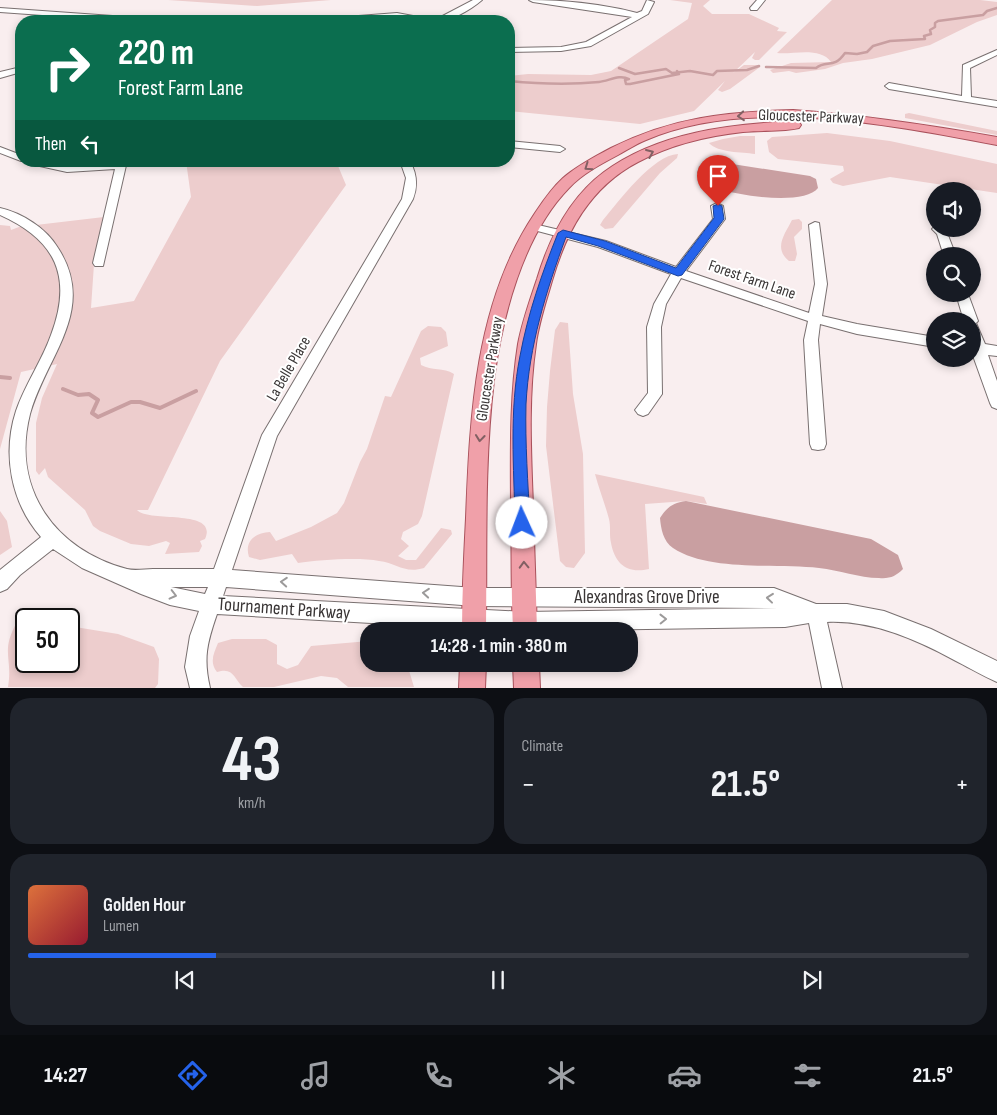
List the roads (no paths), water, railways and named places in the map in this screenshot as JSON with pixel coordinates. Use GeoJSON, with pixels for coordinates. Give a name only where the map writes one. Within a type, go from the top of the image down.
{"type":"FeatureCollection","features":[{"type":"Feature","properties":{"kind":"main road","name":"Gloucester Parkway"},"geometry":{"type":"LineString","coordinates":[[474,622],[478,448],[492,339],[514,267],[534,226],[562,186],[592,164],[631,142],[655,132],[685,124],[738,116],[823,114],[887,121],[997,141]]}},
{"type":"Feature","properties":{"kind":"main road","name":"Gloucester Parkway"},"geometry":{"type":"LineString","coordinates":[[525,622],[520,429],[522,387],[528,342],[550,262],[563,233],[588,194],[625,165],[657,150],[691,138],[739,128],[794,125],[858,128],[997,153]]}},
{"type":"Feature","properties":{"kind":"main road"},"geometry":{"type":"LineString","coordinates":[[472,688],[473,672]]}},
{"type":"Feature","properties":{"kind":"main road"},"geometry":{"type":"LineString","coordinates":[[526,672],[527,688]]}},
{"type":"Feature","properties":{"kind":"street"},"geometry":{"type":"LineString","coordinates":[[452,15],[478,0]]}},
{"type":"Feature","properties":{"kind":"street"},"geometry":{"type":"LineString","coordinates":[[533,0],[623,12],[638,16]]}},
{"type":"Feature","properties":{"kind":"street"},"geometry":{"type":"LineString","coordinates":[[754,8],[761,0]]}},
{"type":"Feature","properties":{"kind":"street"},"geometry":{"type":"LineString","coordinates":[[515,50],[561,49],[580,46],[600,39],[645,12],[650,2]]}},
{"type":"Feature","properties":{"kind":"street"},"geometry":{"type":"LineString","coordinates":[[0,10],[56,15]]}},
{"type":"Feature","properties":{"kind":"street"},"geometry":{"type":"LineString","coordinates":[[967,99],[967,65],[997,52]]}},
{"type":"Feature","properties":{"kind":"street"},"geometry":{"type":"LineString","coordinates":[[0,75],[15,71]]}},
{"type":"Feature","properties":{"kind":"street"},"geometry":{"type":"LineString","coordinates":[[888,86],[997,104]]}},
{"type":"Feature","properties":{"kind":"street"},"geometry":{"type":"LineString","coordinates":[[515,145],[560,149]]}},
{"type":"Feature","properties":{"kind":"street"},"geometry":{"type":"LineString","coordinates":[[0,150],[15,156]]}},
{"type":"Feature","properties":{"kind":"street"},"geometry":{"type":"LineString","coordinates":[[54,167],[67,169],[85,167]]}},
{"type":"Feature","properties":{"kind":"street"},"geometry":{"type":"LineString","coordinates":[[99,264],[120,167]]}},
{"type":"Feature","properties":{"kind":"street","name":"La Belle Place"},"geometry":{"type":"LineString","coordinates":[[200,688],[195,667],[196,649],[270,435],[410,195],[412,178],[407,167]]}},
{"type":"Feature","properties":{"kind":"street"},"geometry":{"type":"LineString","coordinates":[[643,410],[655,394],[654,327],[657,315],[669,285],[719,219],[718,206]]}},
{"type":"Feature","properties":{"kind":"street","name":"Tournament Parkway"},"geometry":{"type":"LineString","coordinates":[[0,211],[25,222],[49,241],[57,252],[66,280],[67,296],[58,336],[29,396],[22,415],[18,438],[17,462],[20,482],[32,510],[53,538],[76,556],[91,564],[128,578],[150,589],[210,604],[426,622]]}},
{"type":"Feature","properties":{"kind":"street"},"geometry":{"type":"LineString","coordinates":[[815,225],[821,284],[811,340],[818,444]]}},
{"type":"Feature","properties":{"kind":"street","name":"Forest Farm Lane"},"geometry":{"type":"LineString","coordinates":[[534,226],[602,244],[751,300],[815,319],[866,331],[926,341]]}},
{"type":"Feature","properties":{"kind":"street"},"geometry":{"type":"LineString","coordinates":[[981,349],[997,352]]}},
{"type":"Feature","properties":{"kind":"street"},"geometry":{"type":"LineString","coordinates":[[981,361],[997,403]]}},
{"type":"Feature","properties":{"kind":"street"},"geometry":{"type":"LineString","coordinates":[[0,582],[53,538]]}},
{"type":"Feature","properties":{"kind":"street","name":"Tournament Parkway"},"geometry":{"type":"LineString","coordinates":[[128,578],[220,578],[475,597]]}},
{"type":"Feature","properties":{"kind":"street","name":"Alexandras Grove Drive"},"geometry":{"type":"LineString","coordinates":[[475,597],[774,597],[816,613]]}},
{"type":"Feature","properties":{"kind":"street"},"geometry":{"type":"LineString","coordinates":[[816,613],[832,688]]}},
{"type":"Feature","properties":{"kind":"street","name":"Alexandras Grove Drive"},"geometry":{"type":"LineString","coordinates":[[638,623],[848,613],[909,630],[941,643],[997,672]]}},
{"type":"Feature","properties":{"kind":"waterway"},"geometry":{"type":"LineString","coordinates":[[766,67],[816,68],[820,65],[837,61],[845,53],[857,54],[867,52],[873,46],[890,41],[925,39],[924,36],[931,34],[930,30],[935,27],[935,23],[938,21],[983,15],[987,11],[997,8]]}},
{"type":"Feature","properties":{"kind":"waterway"},"geometry":{"type":"LineString","coordinates":[[678,72],[690,71],[713,75],[717,71],[747,70],[759,66]]}},
{"type":"Feature","properties":{"kind":"waterway"},"geometry":{"type":"LineString","coordinates":[[619,68],[635,74],[666,69],[672,73],[678,72]]}},
{"type":"Feature","properties":{"kind":"waterway"},"geometry":{"type":"LineString","coordinates":[[515,81],[576,84],[622,77],[629,79],[625,80],[626,84],[630,84],[679,74],[678,72]]}},
{"type":"Feature","properties":{"kind":"waterway"},"geometry":{"type":"LineString","coordinates":[[0,377],[10,378]]}},
{"type":"Feature","properties":{"kind":"waterway"},"geometry":{"type":"LineString","coordinates":[[63,389],[78,395],[89,394],[98,400],[92,413],[98,417],[131,402],[140,402],[160,408],[196,391]]}}]}
